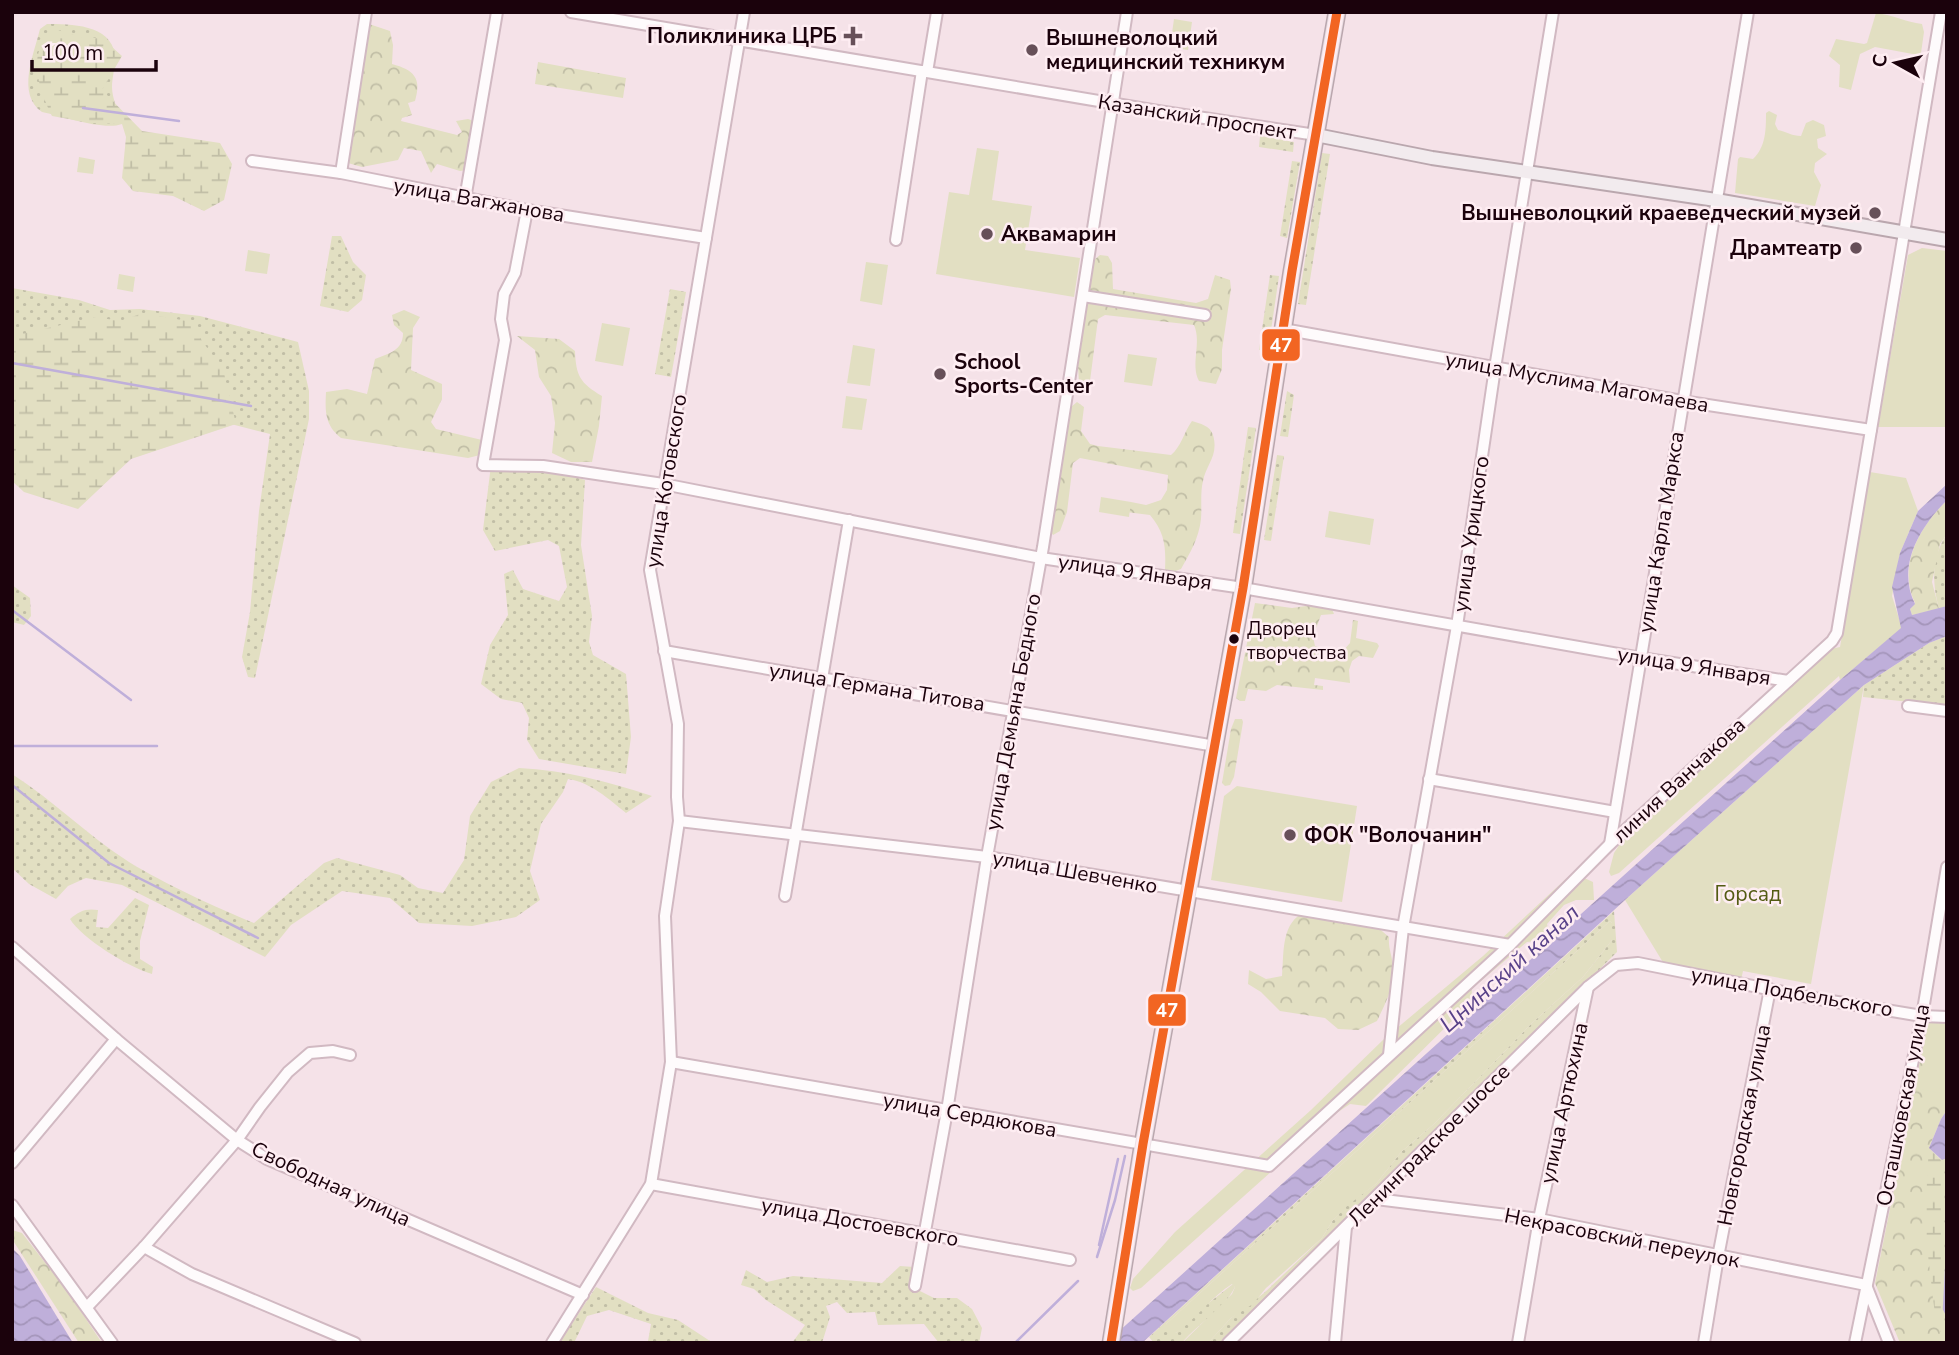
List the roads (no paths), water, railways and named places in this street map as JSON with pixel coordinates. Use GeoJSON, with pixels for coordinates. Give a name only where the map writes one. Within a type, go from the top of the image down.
{"type":"FeatureCollection","features":[{"type":"Feature","properties":{"kind":"highway"},"geometry":{"type":"LineString","coordinates":[[1111,1343],[1143,1144],[1243,587],[1283,329],[1337,12]]}},
{"type":"Feature","properties":{"kind":"main road","name":"Казанский проспект"},"geometry":{"type":"LineString","coordinates":[[1316,135],[1432,158],[1716,200],[1947,240]]}},
{"type":"Feature","properties":{"kind":"street"},"geometry":{"type":"LineString","coordinates":[[341,173],[366,12]]}},
{"type":"Feature","properties":{"kind":"street"},"geometry":{"type":"LineString","coordinates":[[465,199],[497,12]]}},
{"type":"Feature","properties":{"kind":"street","name":"Казанский проспект"},"geometry":{"type":"LineString","coordinates":[[572,12],[1112,104],[1316,135]]}},
{"type":"Feature","properties":{"kind":"street","name":"улица Котовского"},"geometry":{"type":"LineString","coordinates":[[552,1343],[651,1184],[671,1062],[665,916],[679,821],[678,724],[650,570],[744,12]]}},
{"type":"Feature","properties":{"kind":"street"},"geometry":{"type":"LineString","coordinates":[[896,240],[937,12]]}},
{"type":"Feature","properties":{"kind":"street","name":"улица Демьяна Бедного"},"geometry":{"type":"LineString","coordinates":[[915,1286],[947,1111],[987,857],[1041,558],[1127,12]]}},
{"type":"Feature","properties":{"kind":"street","name":"улица Урицкого"},"geometry":{"type":"LineString","coordinates":[[1389,1055],[1403,928],[1457,626],[1495,368],[1553,12]]}},
{"type":"Feature","properties":{"kind":"street","name":"улица Карла Маркса"},"geometry":{"type":"LineString","coordinates":[[1610,844],[1748,12]]}},
{"type":"Feature","properties":{"kind":"street","name":"линия Ванчакова"},"geometry":{"type":"LineString","coordinates":[[1269,1166],[1510,945],[1610,844],[1832,641],[1837,633],[1941,12]]}},
{"type":"Feature","properties":{"kind":"street","name":"улица Вагжанова"},"geometry":{"type":"LineString","coordinates":[[252,162],[341,173],[465,199],[706,238]]}},
{"type":"Feature","properties":{"kind":"street","name":"улица 9 Января"},"geometry":{"type":"LineString","coordinates":[[527,210],[515,273],[504,294],[501,319],[505,341],[483,465],[543,466],[663,484],[1041,558],[1243,587],[1641,658],[1788,681]]}},
{"type":"Feature","properties":{"kind":"street"},"geometry":{"type":"LineString","coordinates":[[1083,296],[1205,315]]}},
{"type":"Feature","properties":{"kind":"street","name":"улица Муслима Магомаева"},"geometry":{"type":"LineString","coordinates":[[1283,329],[1682,401],[1871,430]]}},
{"type":"Feature","properties":{"kind":"street"},"geometry":{"type":"LineString","coordinates":[[785,895],[849,520]]}},
{"type":"Feature","properties":{"kind":"street","name":"улица Германа Титова"},"geometry":{"type":"LineString","coordinates":[[664,651],[1014,709],[1215,746]]}},
{"type":"Feature","properties":{"kind":"street"},"geometry":{"type":"LineString","coordinates":[[1908,706],[1947,711]]}},
{"type":"Feature","properties":{"kind":"street"},"geometry":{"type":"LineString","coordinates":[[1429,779],[1615,812]]}},
{"type":"Feature","properties":{"kind":"street","name":"улица Шевченко"},"geometry":{"type":"LineString","coordinates":[[679,821],[987,857],[1510,945]]}},
{"type":"Feature","properties":{"kind":"street","name":"Осташковская улица"},"geometry":{"type":"LineString","coordinates":[[1855,1343],[1922,1016],[1947,867]]}},
{"type":"Feature","properties":{"kind":"street","name":"Свободная улица"},"geometry":{"type":"LineString","coordinates":[[12,947],[116,1039],[237,1140],[267,1159],[583,1295]]}},
{"type":"Feature","properties":{"kind":"street","name":"улица Подбельского"},"geometry":{"type":"LineString","coordinates":[[1638,963],[1922,1016],[1947,1017]]}},
{"type":"Feature","properties":{"kind":"street","name":"Ленинградское шоссе"},"geometry":{"type":"LineString","coordinates":[[1228,1343],[1588,987],[1616,965],[1638,963]]}},
{"type":"Feature","properties":{"kind":"street","name":"улица Артюхина"},"geometry":{"type":"LineString","coordinates":[[1518,1343],[1539,1219],[1588,987]]}},
{"type":"Feature","properties":{"kind":"street","name":"Новгородская улица"},"geometry":{"type":"LineString","coordinates":[[1704,1343],[1718,1256],[1770,989]]}},
{"type":"Feature","properties":{"kind":"street"},"geometry":{"type":"LineString","coordinates":[[12,1163],[116,1039]]}},
{"type":"Feature","properties":{"kind":"street"},"geometry":{"type":"LineString","coordinates":[[88,1307],[237,1140],[288,1072],[310,1053],[333,1051],[350,1055]]}},
{"type":"Feature","properties":{"kind":"street","name":"улица Сердюкова"},"geometry":{"type":"LineString","coordinates":[[671,1062],[1269,1166]]}},
{"type":"Feature","properties":{"kind":"street","name":"улица Достоевского"},"geometry":{"type":"LineString","coordinates":[[651,1184],[1070,1260]]}},
{"type":"Feature","properties":{"kind":"street","name":"Некрасовский переулок"},"geometry":{"type":"LineString","coordinates":[[1376,1199],[1539,1219],[1866,1285]]}},
{"type":"Feature","properties":{"kind":"street"},"geometry":{"type":"LineString","coordinates":[[12,1205],[112,1343]]}},
{"type":"Feature","properties":{"kind":"street"},"geometry":{"type":"LineString","coordinates":[[1335,1343],[1346,1227]]}},
{"type":"Feature","properties":{"kind":"street"},"geometry":{"type":"LineString","coordinates":[[144,1247],[192,1274],[355,1343]]}},
{"type":"Feature","properties":{"kind":"street"},"geometry":{"type":"LineString","coordinates":[[1866,1285],[1889,1343]]}},
{"type":"Feature","properties":{"kind":"water"},"geometry":{"type":"Polygon","coordinates":[[[1947,484],[1947,500],[1920,535],[1914,548],[1908,576],[1915,604],[1910,609],[1912,615],[1947,606],[1947,636],[1929,643],[1864,685],[1142,1343],[1106,1343],[1840,680],[1901,628],[1892,587],[1900,553],[1918,511],[1947,484]]]}},
{"type":"Feature","properties":{"kind":"water"},"geometry":{"type":"Polygon","coordinates":[[[1947,1110],[1947,1158],[1942,1160],[1929,1148],[1947,1110]]]}},
{"type":"Feature","properties":{"kind":"water"},"geometry":{"type":"Polygon","coordinates":[[[12,1248],[20,1256],[73,1343],[12,1343],[12,1248]]]}},
{"type":"Feature","properties":{"kind":"waterway"},"geometry":{"type":"LineString","coordinates":[[83,108],[179,121]]}},
{"type":"Feature","properties":{"kind":"waterway"},"geometry":{"type":"LineString","coordinates":[[12,363],[251,406]]}},
{"type":"Feature","properties":{"kind":"waterway"},"geometry":{"type":"LineString","coordinates":[[12,610],[131,700]]}},
{"type":"Feature","properties":{"kind":"waterway"},"geometry":{"type":"LineString","coordinates":[[12,746],[157,746]]}},
{"type":"Feature","properties":{"kind":"waterway"},"geometry":{"type":"LineString","coordinates":[[12,785],[109,863],[258,938]]}},
{"type":"Feature","properties":{"kind":"waterway"},"geometry":{"type":"LineString","coordinates":[[1097,1257],[1115,1200],[1125,1156]]}},
{"type":"Feature","properties":{"kind":"waterway"},"geometry":{"type":"LineString","coordinates":[[1099,1245],[1118,1159]]}},
{"type":"Feature","properties":{"kind":"waterway"},"geometry":{"type":"LineString","coordinates":[[1947,1254],[1944,1309],[1947,1315]]}},
{"type":"Feature","properties":{"kind":"waterway"},"geometry":{"type":"LineString","coordinates":[[1015,1343],[1078,1281]]}},
{"type":"Feature","properties":{"kind":"place","name":"Поликлиника ЦРБ"},"geometry":{"type":"Point","coordinates":[853,36]}},
{"type":"Feature","properties":{"kind":"place","name":"Вышневолоцкий медицинский техникум"},"geometry":{"type":"Point","coordinates":[1032,50]}},
{"type":"Feature","properties":{"kind":"place","name":"Вышневолоцкий краеведческий музей"},"geometry":{"type":"Point","coordinates":[1875,213]}},
{"type":"Feature","properties":{"kind":"place","name":"Аквамарин"},"geometry":{"type":"Point","coordinates":[987,234]}},
{"type":"Feature","properties":{"kind":"place","name":"Драмтеатр"},"geometry":{"type":"Point","coordinates":[1856,248]}},
{"type":"Feature","properties":{"kind":"place","name":"School Sports-Center"},"geometry":{"type":"Point","coordinates":[940,374]}},
{"type":"Feature","properties":{"kind":"place","name":"Дворец творчества"},"geometry":{"type":"Point","coordinates":[1234,639]}},
{"type":"Feature","properties":{"kind":"place","name":"ФОК \"Волочанин\""},"geometry":{"type":"Point","coordinates":[1290,835]}},
{"type":"Feature","properties":{"kind":"park label","name":"Горсад"},"geometry":{"type":"Point","coordinates":[1748,894]}},
{"type":"Feature","properties":{"kind":"water label","name":"Цнинский канал"},"geometry":{"type":"Point","coordinates":[1509,968]}}]}
